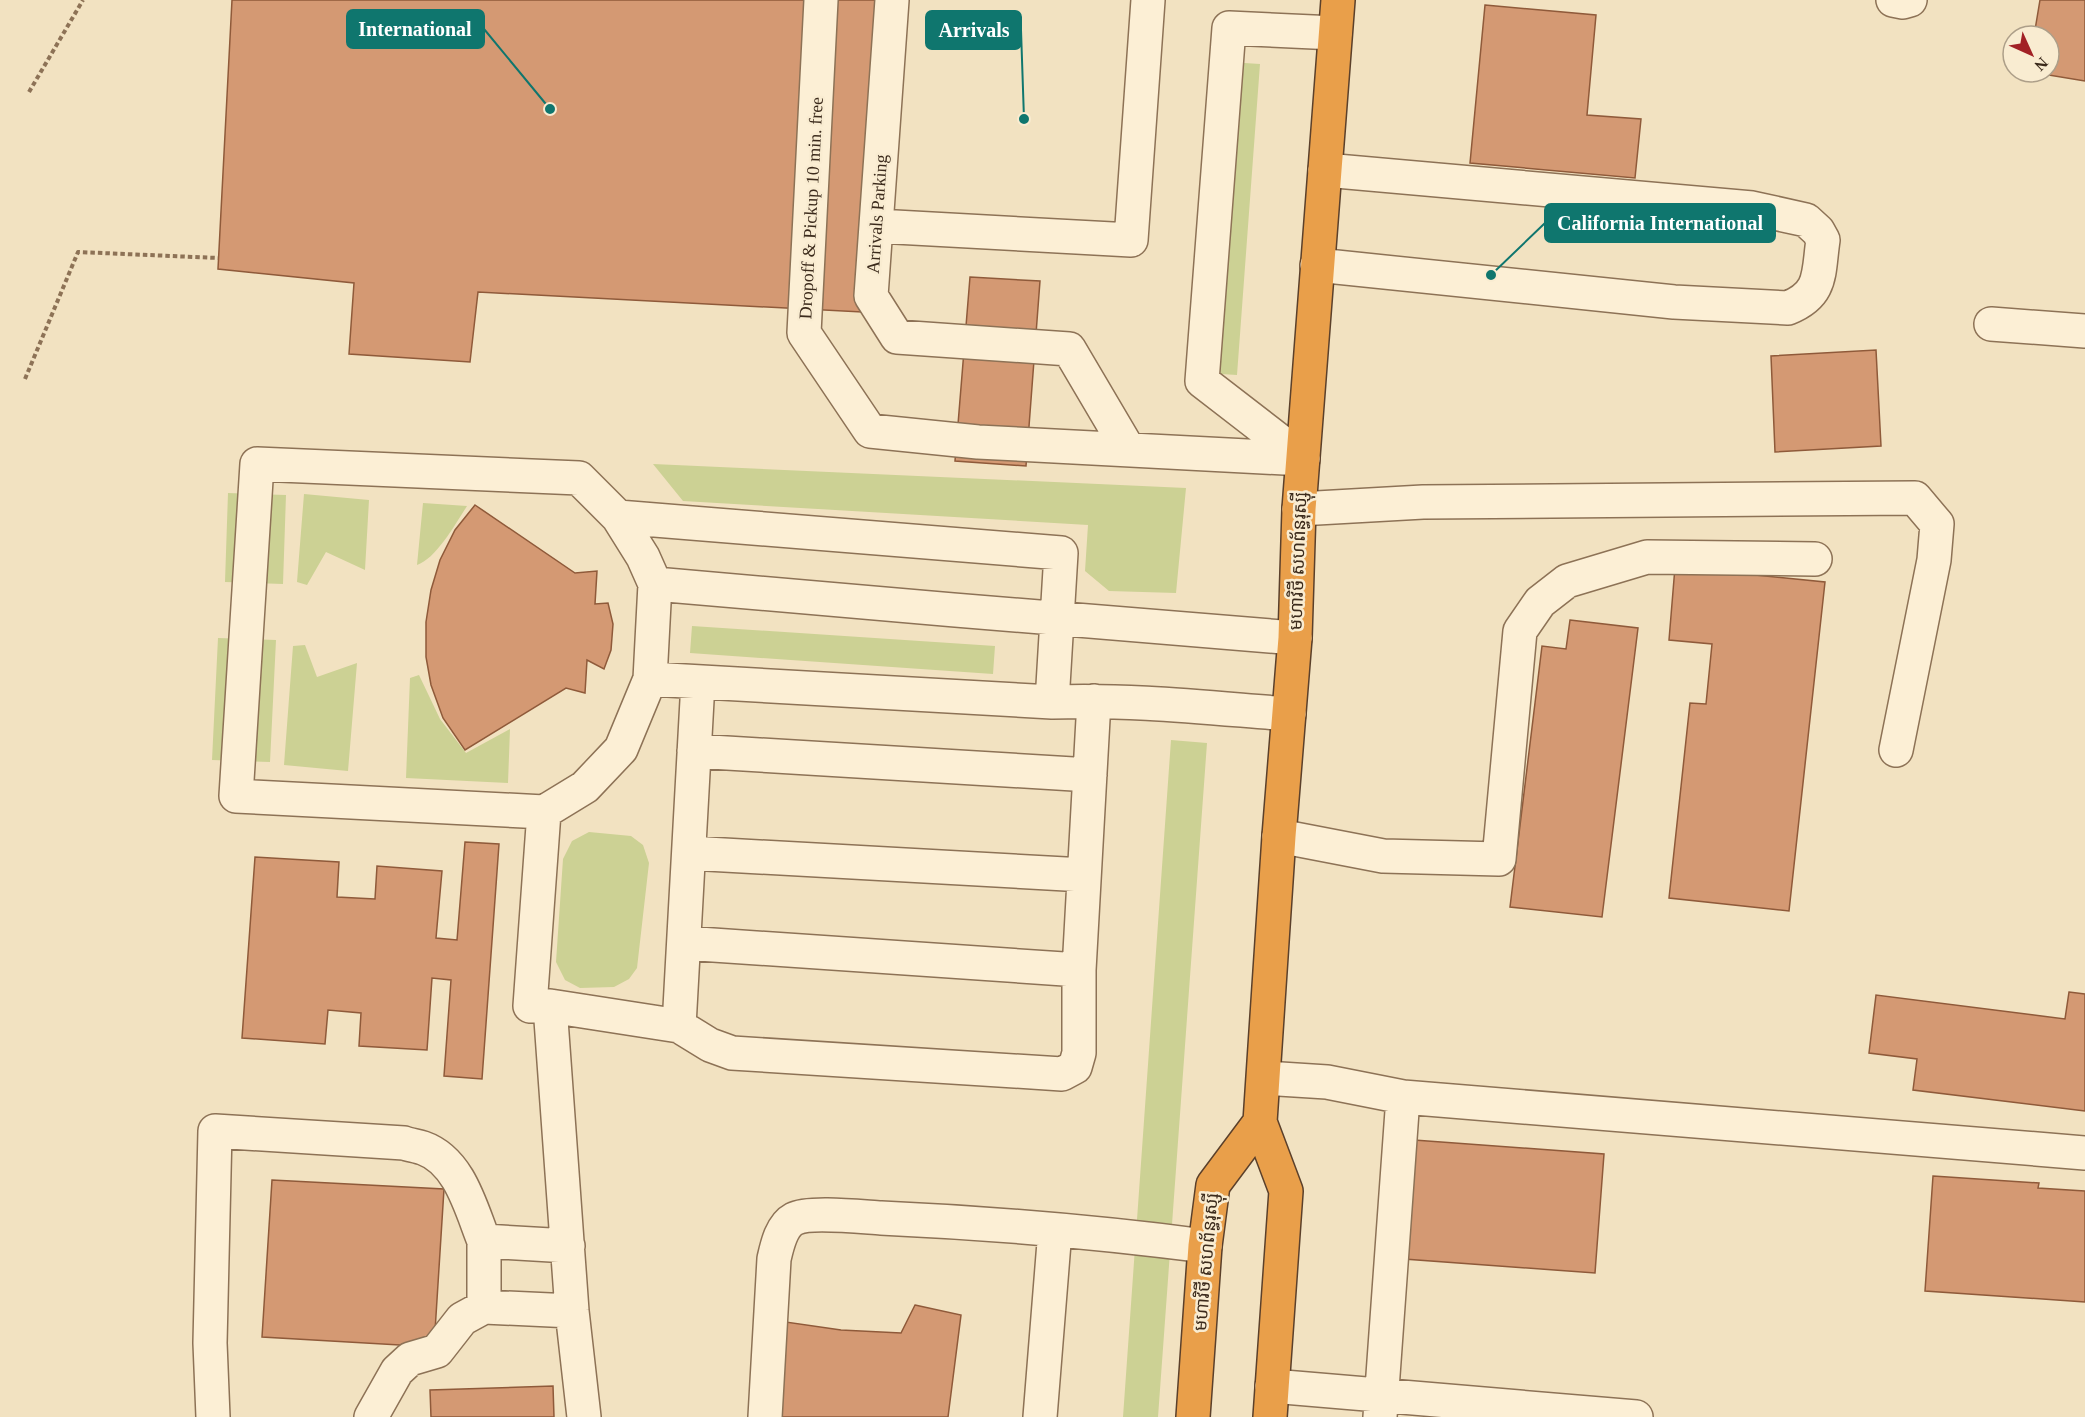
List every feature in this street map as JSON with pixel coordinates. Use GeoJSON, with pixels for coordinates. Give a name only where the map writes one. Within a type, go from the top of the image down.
{"type":"FeatureCollection","features":[{"type":"Feature","properties":{"kind":"highway","name":"មហាវិថី សហព័ន្ធរុស្ស៊ី"},"geometry":{"type":"LineString","coordinates":[[1271,1401],[1286,1191],[1260,1122],[1279,837],[1296,638],[1299,509],[1338,0]]}},
{"type":"Feature","properties":{"kind":"highway","name":"មហាវិថី សហព័ន្ធរុស្ស៊ី"},"geometry":{"type":"LineString","coordinates":[[1193,1417],[1205,1246],[1213,1185],[1260,1122]]}},
{"type":"Feature","properties":{"kind":"street","name":"Dropoff & Pickup 10 min. free"},"geometry":{"type":"LineString","coordinates":[[821,0],[804,333],[870,432],[978,442],[1128,449]]}},
{"type":"Feature","properties":{"kind":"street","name":"Arrivals Parking"},"geometry":{"type":"LineString","coordinates":[[892,0],[871,296],[897,337],[1069,349],[1128,449]]}},
{"type":"Feature","properties":{"kind":"street"},"geometry":{"type":"LineString","coordinates":[[877,226],[1131,240],[1148,0]]}},
{"type":"Feature","properties":{"kind":"street"},"geometry":{"type":"LineString","coordinates":[[1893,0],[1903,2],[1910,0]]}},
{"type":"Feature","properties":{"kind":"street"},"geometry":{"type":"LineString","coordinates":[[1303,459],[1202,381],[1229,28],[1335,33]]}},
{"type":"Feature","properties":{"kind":"street"},"geometry":{"type":"LineString","coordinates":[[1317,265],[1674,302],[1788,308],[1803,302],[1815,288],[1823,240],[1818,231],[1806,220],[1752,208],[1325,170]]}},
{"type":"Feature","properties":{"kind":"street"},"geometry":{"type":"LineString","coordinates":[[1991,324],[2085,331]]}},
{"type":"Feature","properties":{"kind":"street"},"geometry":{"type":"LineString","coordinates":[[1128,449],[1303,459]]}},
{"type":"Feature","properties":{"kind":"street"},"geometry":{"type":"LineString","coordinates":[[257,464],[579,477],[618,517],[643,557],[655,584],[650,679],[621,749],[585,788],[544,812],[236,795],[257,464]]}},
{"type":"Feature","properties":{"kind":"street"},"geometry":{"type":"LineString","coordinates":[[1299,509],[1423,502],[1915,498],[1937,524],[1934,560],[1896,750]]}},
{"type":"Feature","properties":{"kind":"street"},"geometry":{"type":"LineString","coordinates":[[618,517],[1061,553],[1052,702]]}},
{"type":"Feature","properties":{"kind":"street"},"geometry":{"type":"LineString","coordinates":[[1279,837],[1383,856],[1499,860],[1520,632],[1540,602],[1567,581],[1647,557],[1815,559]]}},
{"type":"Feature","properties":{"kind":"street"},"geometry":{"type":"LineString","coordinates":[[655,584],[1296,638]]}},
{"type":"Feature","properties":{"kind":"street"},"geometry":{"type":"LineString","coordinates":[[650,679],[1052,702],[1094,700],[1289,714]]}},
{"type":"Feature","properties":{"kind":"street"},"geometry":{"type":"LineString","coordinates":[[679,1026],[698,682]]}},
{"type":"Feature","properties":{"kind":"street"},"geometry":{"type":"LineString","coordinates":[[544,812],[530,1006],[550,1006],[679,1026],[710,1045],[732,1053],[1062,1074],[1075,1067],[1079,1053],[1079,970],[1094,700]]}},
{"type":"Feature","properties":{"kind":"street"},"geometry":{"type":"LineString","coordinates":[[694,751],[1090,775]]}},
{"type":"Feature","properties":{"kind":"street"},"geometry":{"type":"LineString","coordinates":[[689,853],[1084,875]]}},
{"type":"Feature","properties":{"kind":"street"},"geometry":{"type":"LineString","coordinates":[[684,943],[1079,970]]}},
{"type":"Feature","properties":{"kind":"street"},"geometry":{"type":"LineString","coordinates":[[550,1006],[572,1311],[584,1417]]}},
{"type":"Feature","properties":{"kind":"street"},"geometry":{"type":"LineString","coordinates":[[1264,1078],[1327,1083],[1403,1096],[2085,1153]]}},
{"type":"Feature","properties":{"kind":"street"},"geometry":{"type":"LineString","coordinates":[[1381,1407],[1403,1096]]}},
{"type":"Feature","properties":{"kind":"street"},"geometry":{"type":"LineString","coordinates":[[213,1417],[210,1343],[215,1131],[404,1143],[425,1148],[451,1169],[464,1190],[484,1241],[484,1307]]}},
{"type":"Feature","properties":{"kind":"street"},"geometry":{"type":"LineString","coordinates":[[765,1417],[774,1259],[779,1237],[794,1219],[821,1214],[1111,1233],[1205,1246]]}},
{"type":"Feature","properties":{"kind":"street"},"geometry":{"type":"LineString","coordinates":[[1040,1417],[1055,1230]]}},
{"type":"Feature","properties":{"kind":"street"},"geometry":{"type":"LineString","coordinates":[[484,1241],[568,1246]]}},
{"type":"Feature","properties":{"kind":"street"},"geometry":{"type":"LineString","coordinates":[[371,1417],[397,1371],[410,1359],[437,1351],[462,1319],[484,1307],[572,1311]]}},
{"type":"Feature","properties":{"kind":"street"},"geometry":{"type":"LineString","coordinates":[[1271,1401],[1636,1417]]}},
{"type":"Feature","properties":{"kind":"path"},"geometry":{"type":"LineString","coordinates":[[29,92],[83,0]]}},
{"type":"Feature","properties":{"kind":"path"},"geometry":{"type":"LineString","coordinates":[[25,379],[78,252],[218,258]]}},
{"type":"Feature","properties":{"kind":"green space"},"geometry":{"type":"Polygon","coordinates":[[[1229,62],[1260,64],[1237,375],[1205,373],[1229,62]]]}},
{"type":"Feature","properties":{"kind":"green space"},"geometry":{"type":"Polygon","coordinates":[[[653,464],[1186,488],[1176,593],[1109,591],[1085,571],[1088,525],[683,501],[653,464]]]}},
{"type":"Feature","properties":{"kind":"green space"},"geometry":{"type":"Polygon","coordinates":[[[228,493],[286,495],[283,584],[225,582],[228,493]]]}},
{"type":"Feature","properties":{"kind":"green space"},"geometry":{"type":"Polygon","coordinates":[[[304,494],[369,500],[365,570],[326,552],[307,585],[297,582],[304,494]]]}},
{"type":"Feature","properties":{"kind":"green space"},"geometry":{"type":"Polygon","coordinates":[[[423,503],[467,506],[438,548],[431,556],[417,565],[423,503]]]}},
{"type":"Feature","properties":{"kind":"green space"},"geometry":{"type":"Polygon","coordinates":[[[692,626],[995,646],[993,674],[690,653],[692,626]]]}},
{"type":"Feature","properties":{"kind":"green space"},"geometry":{"type":"Polygon","coordinates":[[[218,638],[276,640],[270,762],[212,760],[218,638]]]}},
{"type":"Feature","properties":{"kind":"green space"},"geometry":{"type":"Polygon","coordinates":[[[305,645],[317,677],[357,663],[348,771],[284,765],[293,646],[305,645]]]}},
{"type":"Feature","properties":{"kind":"green space"},"geometry":{"type":"Polygon","coordinates":[[[419,675],[440,719],[466,753],[510,729],[508,783],[406,778],[410,678],[419,675]]]}},
{"type":"Feature","properties":{"kind":"green space"},"geometry":{"type":"Polygon","coordinates":[[[1171,740],[1207,743],[1158,1417],[1123,1417],[1171,740]]]}},
{"type":"Feature","properties":{"kind":"green space"},"geometry":{"type":"Polygon","coordinates":[[[589,832],[631,836],[643,845],[649,863],[637,968],[629,979],[614,987],[580,988],[565,980],[556,962],[563,859],[572,841],[589,832]]]}},
{"type":"Feature","properties":{"kind":"building"},"geometry":{"type":"Polygon","coordinates":[[[232,0],[882,0],[862,312],[478,292],[470,362],[349,354],[354,283],[218,269],[232,0]]]}},
{"type":"Feature","properties":{"kind":"building"},"geometry":{"type":"Polygon","coordinates":[[[2040,0],[2085,0],[2085,81],[2061,77],[2061,24],[2036,24],[2040,0]]]}},
{"type":"Feature","properties":{"kind":"building"},"geometry":{"type":"Polygon","coordinates":[[[1485,5],[1596,15],[1587,115],[1641,119],[1635,178],[1470,163],[1485,5]]]}},
{"type":"Feature","properties":{"kind":"building"},"geometry":{"type":"Polygon","coordinates":[[[970,277],[1040,281],[1026,466],[955,461],[970,277]]]}},
{"type":"Feature","properties":{"kind":"building"},"geometry":{"type":"Polygon","coordinates":[[[1876,350],[1881,446],[1775,452],[1771,356],[1876,350]]]}},
{"type":"Feature","properties":{"kind":"building"},"geometry":{"type":"Polygon","coordinates":[[[475,505],[575,573],[597,571],[595,604],[608,603],[613,624],[611,650],[604,669],[587,660],[585,693],[566,688],[465,750],[443,718],[431,685],[426,657],[426,622],[431,590],[440,560],[455,530],[475,505]]]}},
{"type":"Feature","properties":{"kind":"building"},"geometry":{"type":"Polygon","coordinates":[[[1675,567],[1825,582],[1789,911],[1669,898],[1690,703],[1706,704],[1712,644],[1669,640],[1675,567]]]}},
{"type":"Feature","properties":{"kind":"building"},"geometry":{"type":"Polygon","coordinates":[[[1570,620],[1638,628],[1602,917],[1510,907],[1542,646],[1566,649],[1570,620]]]}},
{"type":"Feature","properties":{"kind":"building"},"geometry":{"type":"Polygon","coordinates":[[[465,842],[499,844],[482,1079],[444,1076],[451,980],[432,978],[427,1050],[359,1046],[361,1013],[328,1010],[325,1044],[242,1038],[255,857],[339,862],[337,897],[375,899],[377,866],[442,871],[436,938],[457,940],[465,842]]]}},
{"type":"Feature","properties":{"kind":"building"},"geometry":{"type":"Polygon","coordinates":[[[2069,992],[2085,994],[2085,1111],[1913,1090],[1917,1059],[1869,1053],[1876,995],[2065,1019],[2069,992]]]}},
{"type":"Feature","properties":{"kind":"building"},"geometry":{"type":"Polygon","coordinates":[[[1414,1140],[1604,1154],[1595,1273],[1404,1259],[1414,1140]]]}},
{"type":"Feature","properties":{"kind":"building"},"geometry":{"type":"Polygon","coordinates":[[[1933,1176],[2039,1183],[2038,1188],[2085,1191],[2085,1302],[1925,1291],[1933,1176]]]}},
{"type":"Feature","properties":{"kind":"building"},"geometry":{"type":"Polygon","coordinates":[[[272,1180],[444,1189],[434,1347],[262,1337],[272,1180]]]}},
{"type":"Feature","properties":{"kind":"building"},"geometry":{"type":"Polygon","coordinates":[[[915,1305],[961,1315],[948,1417],[778,1417],[786,1322],[841,1330],[901,1333],[915,1305]]]}},
{"type":"Feature","properties":{"kind":"building"},"geometry":{"type":"Polygon","coordinates":[[[553,1386],[554,1417],[431,1417],[430,1390],[553,1386]]]}},
{"type":"Feature","properties":{"kind":"place","name":"International"},"geometry":{"type":"Point","coordinates":[550,109]}},
{"type":"Feature","properties":{"kind":"place","name":"Arrivals"},"geometry":{"type":"Point","coordinates":[1024,119]}},
{"type":"Feature","properties":{"kind":"place","name":"California International"},"geometry":{"type":"Point","coordinates":[1491,275]}}]}
